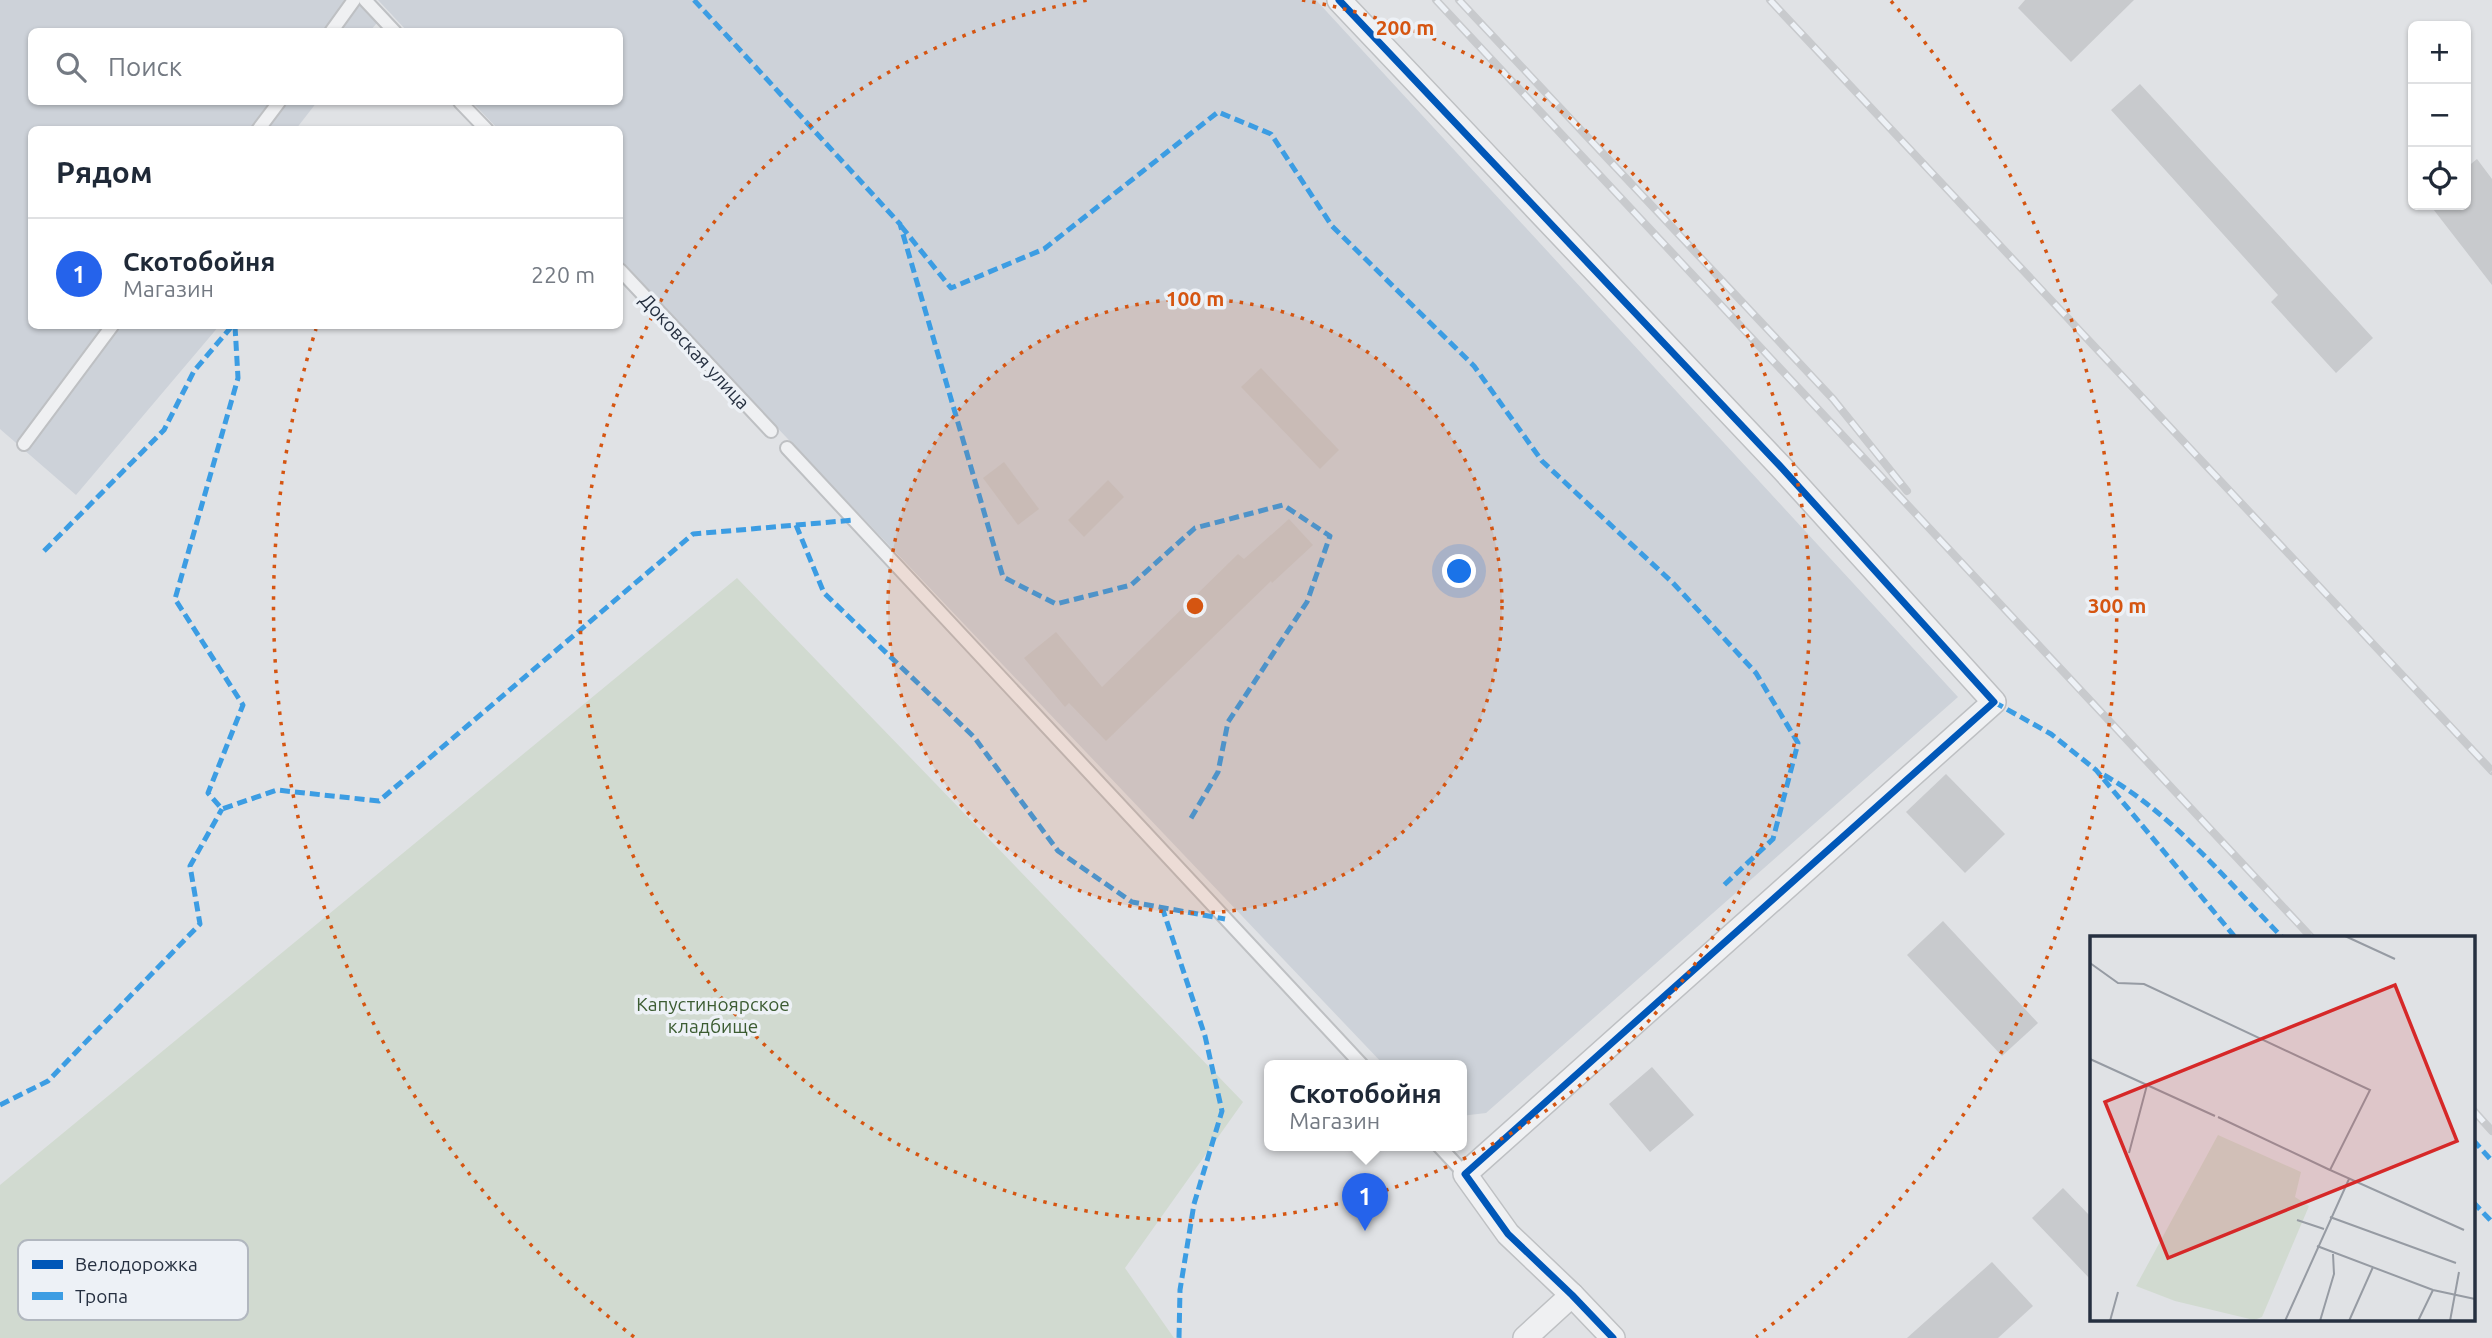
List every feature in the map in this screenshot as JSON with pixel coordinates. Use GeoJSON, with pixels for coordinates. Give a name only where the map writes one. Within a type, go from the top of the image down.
{"type":"FeatureCollection","features":[{"type":"Feature","properties":{"kind":"street"},"geometry":{"type":"LineString","coordinates":[[1339,0],[1780,466],[1993,702],[1465,1174],[1508,1234],[1573,1295],[1613,1338]]}},
{"type":"Feature","properties":{"kind":"street"},"geometry":{"type":"LineString","coordinates":[[1525,1338],[1573,1295]]}},
{"type":"Feature","properties":{"kind":"lane"},"geometry":{"type":"LineString","coordinates":[[334,28],[354,0]]}},
{"type":"Feature","properties":{"kind":"lane"},"geometry":{"type":"LineString","coordinates":[[365,0],[390,28]]}},
{"type":"Feature","properties":{"kind":"lane"},"geometry":{"type":"LineString","coordinates":[[261,126],[277,105]]}},
{"type":"Feature","properties":{"kind":"lane"},"geometry":{"type":"LineString","coordinates":[[463,105],[483,126]]}},
{"type":"Feature","properties":{"kind":"lane","name":"Доковская улица"},"geometry":{"type":"LineString","coordinates":[[623,273],[771,431]]}},
{"type":"Feature","properties":{"kind":"lane"},"geometry":{"type":"LineString","coordinates":[[24,443],[110,329]]}},
{"type":"Feature","properties":{"kind":"lane"},"geometry":{"type":"LineString","coordinates":[[787,448],[1357,1060]]}},
{"type":"Feature","properties":{"kind":"lane"},"geometry":{"type":"LineString","coordinates":[[1444,1151],[1465,1174]]}},
{"type":"Feature","properties":{"kind":"shaded area"},"geometry":{"type":"Polygon","coordinates":[[[0,0],[355,0],[377,23],[373,28],[28,28],[28,105],[315,105],[298,126],[28,126],[28,329],[216,329],[76,495],[0,429],[0,0]]]}},
{"type":"Feature","properties":{"kind":"shaded area"},"geometry":{"type":"Polygon","coordinates":[[[378,0],[1316,0],[1958,697],[1486,1113],[1467,1115],[1467,1060],[1379,1060],[623,263],[623,126],[495,126],[475,105],[623,105],[623,28],[404,28],[378,0]]]}},
{"type":"Feature","properties":{"kind":"green space","name":"Капустиноярское кладбище"},"geometry":{"type":"Polygon","coordinates":[[[737,578],[1243,1102],[1125,1268],[1174,1338],[0,1338],[0,1185],[737,578]]]}},
{"type":"Feature","properties":{"kind":"building"},"geometry":{"type":"Polygon","coordinates":[[[2025,0],[2134,0],[2071,62],[2018,8],[2025,0]]]}},
{"type":"Feature","properties":{"kind":"building"},"geometry":{"type":"Polygon","coordinates":[[[2140,84],[2373,338],[2336,373],[2271,302],[2278,295],[2111,110],[2140,84]]]}},
{"type":"Feature","properties":{"kind":"building"},"geometry":{"type":"Polygon","coordinates":[[[2477,159],[2492,179],[2492,285],[2434,210],[2471,210],[2471,164],[2477,159]]]}},
{"type":"Feature","properties":{"kind":"building"},"geometry":{"type":"Polygon","coordinates":[[[1261,368],[1339,450],[1320,469],[1241,387],[1261,368]]]}},
{"type":"Feature","properties":{"kind":"building"},"geometry":{"type":"Polygon","coordinates":[[[1004,462],[1039,509],[1018,525],[983,478],[1004,462]]]}},
{"type":"Feature","properties":{"kind":"building"},"geometry":{"type":"Polygon","coordinates":[[[1108,480],[1124,497],[1084,537],[1068,520],[1108,480]]]}},
{"type":"Feature","properties":{"kind":"building"},"geometry":{"type":"Polygon","coordinates":[[[1289,519],[1313,545],[1272,583],[1271,581],[1106,741],[1069,703],[1065,707],[1024,658],[1056,632],[1102,687],[1238,554],[1244,559],[1289,519]]]}},
{"type":"Feature","properties":{"kind":"building"},"geometry":{"type":"Polygon","coordinates":[[[1946,774],[2005,834],[1965,873],[1906,812],[1946,774]]]}},
{"type":"Feature","properties":{"kind":"building"},"geometry":{"type":"Polygon","coordinates":[[[1943,921],[2038,1023],[2002,1056],[1907,955],[1943,921]]]}},
{"type":"Feature","properties":{"kind":"building"},"geometry":{"type":"Polygon","coordinates":[[[1652,1067],[1694,1115],[1650,1152],[1609,1104],[1652,1067]]]}},
{"type":"Feature","properties":{"kind":"building"},"geometry":{"type":"Polygon","coordinates":[[[2063,1188],[2090,1216],[2090,1279],[2032,1218],[2063,1188]]]}},
{"type":"Feature","properties":{"kind":"building"},"geometry":{"type":"Polygon","coordinates":[[[1992,1262],[2033,1306],[1998,1338],[1907,1338],[1992,1262]]]}},
{"type":"Feature","properties":{"kind":"railway"},"geometry":{"type":"LineString","coordinates":[[1436,0],[2310,936]]}},
{"type":"Feature","properties":{"kind":"railway"},"geometry":{"type":"LineString","coordinates":[[1459,0],[1833,399],[1907,491]]}},
{"type":"Feature","properties":{"kind":"railway"},"geometry":{"type":"LineString","coordinates":[[1770,0],[2492,771]]}},
{"type":"Feature","properties":{"kind":"railway"},"geometry":{"type":"LineString","coordinates":[[2474,1111],[2492,1131]]}},
{"type":"Feature","properties":{"kind":"marked path"},"geometry":{"type":"LineString","coordinates":[[694,0],[900,224],[1003,577],[1056,604],[1131,585],[1195,528],[1283,505],[1330,536],[1307,602],[1228,722],[1218,772],[1190,820]]}},
{"type":"Feature","properties":{"kind":"marked path"},"geometry":{"type":"LineString","coordinates":[[901,226],[951,288],[1044,249],[1218,112],[1271,134],[1332,226],[1474,366],[1542,461],[1673,583],[1756,673],[1798,743],[1773,839],[1723,886]]}},
{"type":"Feature","properties":{"kind":"marked path"},"geometry":{"type":"LineString","coordinates":[[44,551],[164,430],[194,371],[229,329]]}},
{"type":"Feature","properties":{"kind":"marked path"},"geometry":{"type":"LineString","coordinates":[[235,329],[238,378],[175,599],[243,705],[208,793],[222,809],[277,790],[379,801],[693,534],[854,520]]}},
{"type":"Feature","properties":{"kind":"marked path"},"geometry":{"type":"LineString","coordinates":[[796,525],[824,593],[974,737],[1058,851],[1132,902],[1225,919]]}},
{"type":"Feature","properties":{"kind":"marked path"},"geometry":{"type":"LineString","coordinates":[[1994,702],[2051,734],[2096,770],[2234,936]]}},
{"type":"Feature","properties":{"kind":"marked path"},"geometry":{"type":"LineString","coordinates":[[2104,775],[2129,791],[2176,829],[2281,936]]}},
{"type":"Feature","properties":{"kind":"marked path"},"geometry":{"type":"LineString","coordinates":[[0,1105],[48,1081],[200,924],[190,866],[222,809]]}},
{"type":"Feature","properties":{"kind":"marked path"},"geometry":{"type":"LineString","coordinates":[[1162,907],[1205,1036],[1222,1111],[1194,1204],[1180,1290],[1179,1338]]}},
{"type":"Feature","properties":{"kind":"marked path"},"geometry":{"type":"LineString","coordinates":[[2474,1141],[2492,1161]]}},
{"type":"Feature","properties":{"kind":"marked path"},"geometry":{"type":"LineString","coordinates":[[2474,1203],[2492,1222]]}},
{"type":"Feature","properties":{"kind":"cycle path"},"geometry":{"type":"LineString","coordinates":[[1339,0],[1780,466],[1994,702],[1465,1174],[1508,1234],[1613,1338]]}},
{"type":"Feature","properties":{"kind":"place","name":"Скотобойня"},"geometry":{"type":"Point","coordinates":[1365,1231]}}]}
